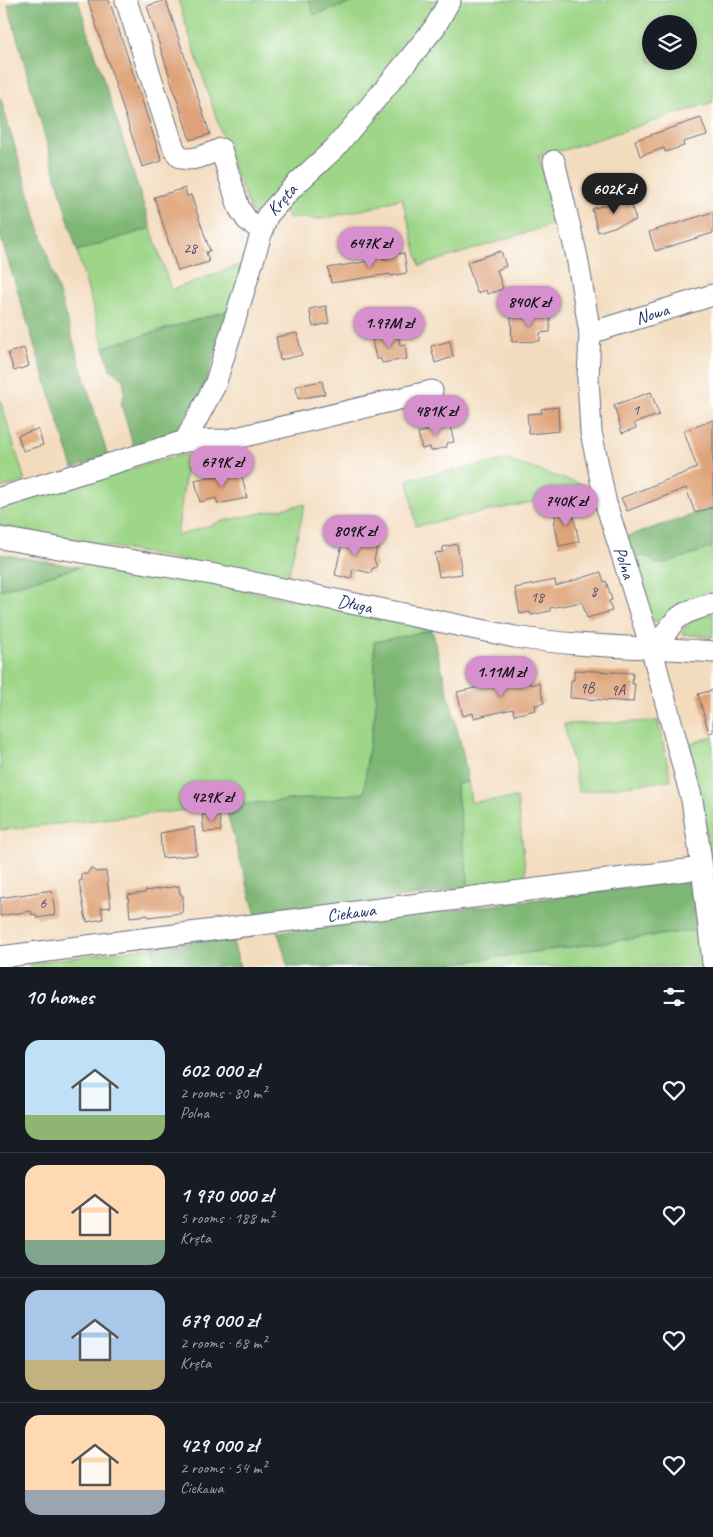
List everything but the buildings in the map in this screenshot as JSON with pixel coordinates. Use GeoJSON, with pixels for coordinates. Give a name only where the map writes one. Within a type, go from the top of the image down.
{"type":"FeatureCollection","features":[{"type":"Feature","properties":{"kind":"street"},"geometry":{"type":"LineString","coordinates":[[126,0],[174,149],[179,156],[187,159],[221,149],[240,208],[247,220],[262,231]]}},
{"type":"Feature","properties":{"kind":"street","name":"Kręta"},"geometry":{"type":"LineString","coordinates":[[185,441],[215,385],[268,216],[293,187],[335,148],[402,69],[435,27],[450,0]]}},
{"type":"Feature","properties":{"kind":"street","name":"Polna"},"geometry":{"type":"LineString","coordinates":[[554,161],[577,257],[590,334],[588,378],[591,432],[606,504],[654,647],[692,800],[713,963]]}},
{"type":"Feature","properties":{"kind":"street","name":"Nowa"},"geometry":{"type":"LineString","coordinates":[[590,334],[713,296]]}},
{"type":"Feature","properties":{"kind":"street"},"geometry":{"type":"LineString","coordinates":[[0,498],[185,441],[228,440],[432,391]]}},
{"type":"Feature","properties":{"kind":"street","name":"Długa"},"geometry":{"type":"LineString","coordinates":[[0,538],[211,574],[515,636],[559,643],[654,647],[713,652]]}},
{"type":"Feature","properties":{"kind":"street"},"geometry":{"type":"LineString","coordinates":[[654,647],[672,623],[681,615],[696,608],[713,604]]}},
{"type":"Feature","properties":{"kind":"street","name":"Ciekawa"},"geometry":{"type":"LineString","coordinates":[[0,957],[702,868]]}},
{"type":"Feature","properties":{"kind":"green space"},"geometry":{"type":"Polygon","coordinates":[[[23,0],[78,0],[151,228],[77,251],[8,5],[23,0]]]}},
{"type":"Feature","properties":{"kind":"green space"},"geometry":{"type":"Polygon","coordinates":[[[178,0],[309,0],[314,15],[360,0],[713,0],[713,102],[564,150],[539,156],[554,224],[420,266],[402,198],[374,207],[321,219],[290,218],[272,196],[260,215],[252,213],[228,154],[178,0]]]}},
{"type":"Feature","properties":{"kind":"green space"},"geometry":{"type":"Polygon","coordinates":[[[309,0],[360,0],[314,15],[309,0]]]}},
{"type":"Feature","properties":{"kind":"green space"},"geometry":{"type":"Polygon","coordinates":[[[0,97],[108,457],[73,468],[0,235],[0,97]]]}},
{"type":"Feature","properties":{"kind":"green space"},"geometry":{"type":"Polygon","coordinates":[[[151,228],[171,290],[246,263],[230,310],[104,347],[77,251],[151,228]]]}},
{"type":"Feature","properties":{"kind":"green space"},"geometry":{"type":"Polygon","coordinates":[[[230,310],[203,389],[175,435],[134,448],[121,404],[125,392],[123,379],[110,369],[104,347],[230,310]]]}},
{"type":"Feature","properties":{"kind":"green space"},"geometry":{"type":"Polygon","coordinates":[[[0,399],[25,481],[0,488],[0,399]]]}},
{"type":"Feature","properties":{"kind":"green space"},"geometry":{"type":"Polygon","coordinates":[[[188,455],[177,536],[223,521],[305,504],[287,580],[0,526],[0,506],[177,456],[188,455]]]}},
{"type":"Feature","properties":{"kind":"green space"},"geometry":{"type":"Polygon","coordinates":[[[506,460],[596,489],[416,526],[408,479],[506,460]]]}},
{"type":"Feature","properties":{"kind":"green space"},"geometry":{"type":"Polygon","coordinates":[[[713,508],[713,547],[666,563],[656,564],[647,556],[628,558],[622,538],[713,508]]]}},
{"type":"Feature","properties":{"kind":"green space"},"geometry":{"type":"Polygon","coordinates":[[[713,547],[713,597],[649,624],[628,558],[647,556],[656,564],[666,563],[713,547]]]}},
{"type":"Feature","properties":{"kind":"green space"},"geometry":{"type":"Polygon","coordinates":[[[0,554],[79,567],[0,590],[0,554]]]}},
{"type":"Feature","properties":{"kind":"green space"},"geometry":{"type":"Polygon","coordinates":[[[93,561],[203,581],[432,630],[374,643],[376,708],[367,760],[365,793],[0,830],[0,590],[79,567],[93,561]]]}},
{"type":"Feature","properties":{"kind":"green space"},"geometry":{"type":"Polygon","coordinates":[[[713,613],[713,637],[682,634],[691,622],[713,613]]]}},
{"type":"Feature","properties":{"kind":"green space"},"geometry":{"type":"Polygon","coordinates":[[[432,630],[463,753],[468,782],[456,784],[469,889],[256,916],[225,806],[364,793],[367,760],[376,708],[374,642],[432,630]]]}},
{"type":"Feature","properties":{"kind":"green space"},"geometry":{"type":"Polygon","coordinates":[[[658,721],[671,780],[579,792],[564,724],[658,721]]]}},
{"type":"Feature","properties":{"kind":"green space"},"geometry":{"type":"Polygon","coordinates":[[[713,736],[713,901],[703,807],[690,744],[713,736]]]}},
{"type":"Feature","properties":{"kind":"green space"},"geometry":{"type":"Polygon","coordinates":[[[468,782],[471,802],[517,798],[527,883],[469,889],[456,784],[468,782]]]}},
{"type":"Feature","properties":{"kind":"green space"},"geometry":{"type":"Polygon","coordinates":[[[698,879],[703,929],[446,964],[442,967],[288,967],[278,932],[698,879]]]}},
{"type":"Feature","properties":{"kind":"green space"},"geometry":{"type":"Polygon","coordinates":[[[703,929],[706,964],[703,967],[443,967],[446,964],[703,929]]]}},
{"type":"Feature","properties":{"kind":"green space"},"geometry":{"type":"Polygon","coordinates":[[[232,937],[240,967],[154,967],[154,947],[232,937]]]}},
{"type":"Feature","properties":{"kind":"green space"},"geometry":{"type":"Polygon","coordinates":[[[154,947],[154,967],[29,967],[31,963],[154,947]]]}}]}
